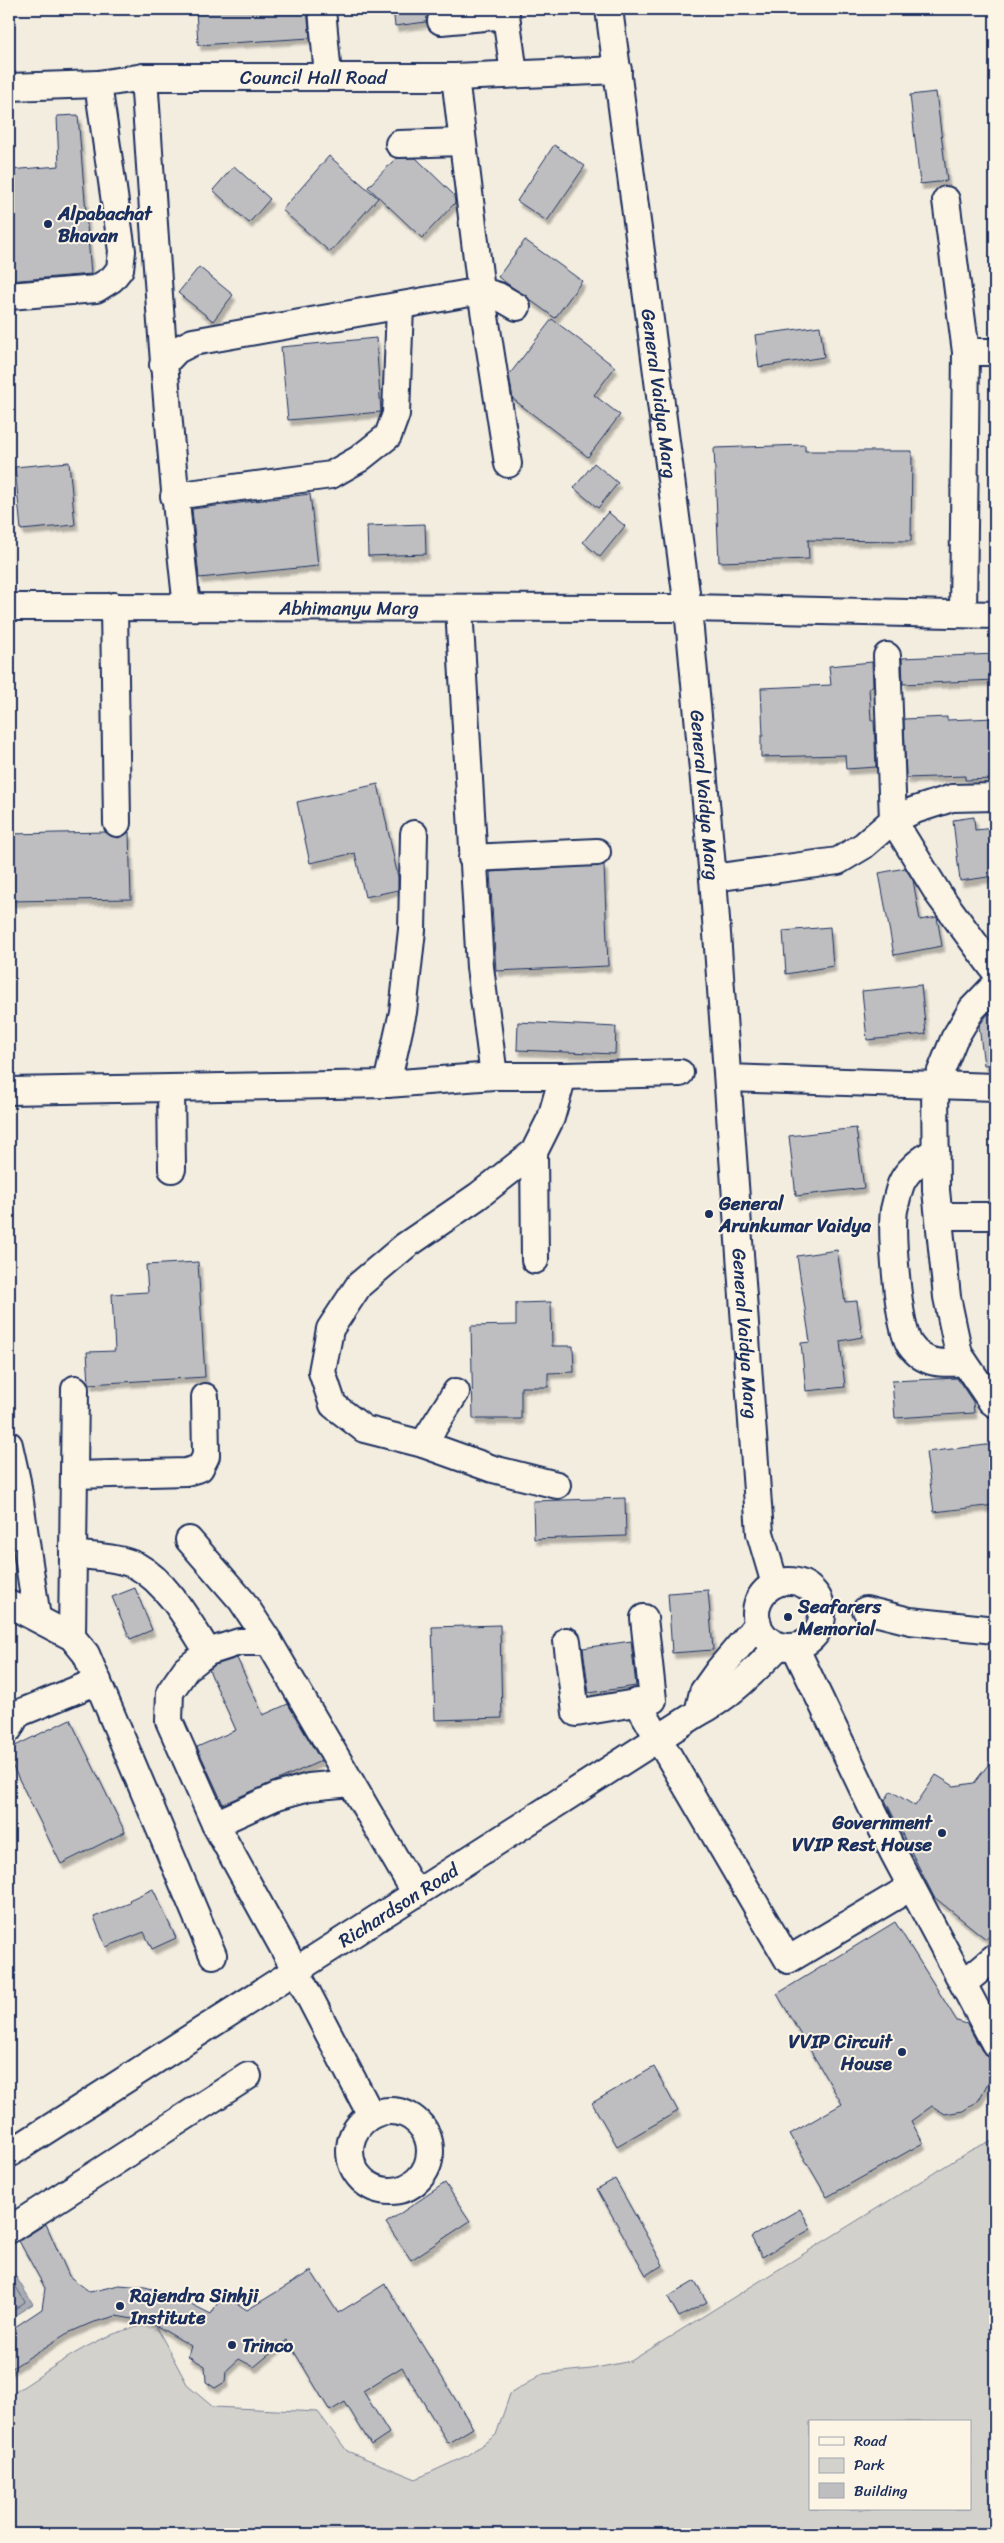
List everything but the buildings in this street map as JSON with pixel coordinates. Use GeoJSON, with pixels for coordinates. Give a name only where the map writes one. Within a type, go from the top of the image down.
{"type":"FeatureCollection","features":[{"type":"Feature","properties":{"kind":"street"},"geometry":{"type":"LineString","coordinates":[[322,9],[328,76]]}},
{"type":"Feature","properties":{"kind":"street","name":"General Vaidya Marg"},"geometry":{"type":"LineString","coordinates":[[609,9],[688,608],[713,878],[760,1533],[774,1584]]}},
{"type":"Feature","properties":{"kind":"street"},"geometry":{"type":"LineString","coordinates":[[441,21],[506,15],[514,74]]}},
{"type":"Feature","properties":{"kind":"street","name":"Council Hall Road"},"geometry":{"type":"LineString","coordinates":[[9,87],[98,84],[144,77],[455,77],[618,70]]}},
{"type":"Feature","properties":{"kind":"street"},"geometry":{"type":"LineString","coordinates":[[144,77],[174,496],[186,607]]}},
{"type":"Feature","properties":{"kind":"street"},"geometry":{"type":"LineString","coordinates":[[455,77],[481,291],[508,464]]}},
{"type":"Feature","properties":{"kind":"street"},"geometry":{"type":"LineString","coordinates":[[9,296],[96,289],[112,279],[120,269],[122,251],[98,84]]}},
{"type":"Feature","properties":{"kind":"street"},"geometry":{"type":"LineString","coordinates":[[399,144],[462,142]]}},
{"type":"Feature","properties":{"kind":"street"},"geometry":{"type":"LineString","coordinates":[[946,200],[966,352],[963,614]]}},
{"type":"Feature","properties":{"kind":"street"},"geometry":{"type":"LineString","coordinates":[[164,365],[177,350],[193,342],[481,291],[498,296],[517,307]]}},
{"type":"Feature","properties":{"kind":"street"},"geometry":{"type":"LineString","coordinates":[[174,496],[331,475],[359,459],[388,436],[396,414],[400,306]]}},
{"type":"Feature","properties":{"kind":"street"},"geometry":{"type":"LineString","coordinates":[[966,352],[995,352]]}},
{"type":"Feature","properties":{"kind":"street"},"geometry":{"type":"LineString","coordinates":[[114,606],[118,823]]}},
{"type":"Feature","properties":{"kind":"street","name":"Abhimanyu Marg"},"geometry":{"type":"LineString","coordinates":[[9,607],[688,608],[995,615]]}},
{"type":"Feature","properties":{"kind":"street"},"geometry":{"type":"LineString","coordinates":[[459,608],[472,858],[480,967],[494,1076]]}},
{"type":"Feature","properties":{"kind":"street"},"geometry":{"type":"LineString","coordinates":[[887,656],[893,820],[939,895],[995,971]]}},
{"type":"Feature","properties":{"kind":"street"},"geometry":{"type":"LineString","coordinates":[[713,878],[838,861],[863,846],[893,820],[915,810],[952,798],[995,797]]}},
{"type":"Feature","properties":{"kind":"street"},"geometry":{"type":"LineString","coordinates":[[386,1084],[405,994],[412,930],[414,834]]}},
{"type":"Feature","properties":{"kind":"street"},"geometry":{"type":"LineString","coordinates":[[472,858],[597,852]]}},
{"type":"Feature","properties":{"kind":"street"},"geometry":{"type":"LineString","coordinates":[[995,985],[972,1009],[954,1039],[935,1086],[939,1216],[947,1297],[960,1354],[995,1404]]}},
{"type":"Feature","properties":{"kind":"street"},"geometry":{"type":"LineString","coordinates":[[9,1091],[386,1084],[494,1076],[680,1073]]}},
{"type":"Feature","properties":{"kind":"street"},"geometry":{"type":"LineString","coordinates":[[557,1485],[493,1469],[423,1444],[364,1429],[333,1405],[322,1372],[330,1330],[359,1285],[405,1246],[478,1196],[534,1152],[551,1118],[563,1076]]}},
{"type":"Feature","properties":{"kind":"street"},"geometry":{"type":"LineString","coordinates":[[728,1078],[995,1087]]}},
{"type":"Feature","properties":{"kind":"street"},"geometry":{"type":"LineString","coordinates":[[171,1088],[172,1169]]}},
{"type":"Feature","properties":{"kind":"street"},"geometry":{"type":"LineString","coordinates":[[936,1150],[914,1166],[902,1183],[894,1211],[896,1272],[901,1320],[910,1345],[920,1355],[932,1363],[964,1362]]}},
{"type":"Feature","properties":{"kind":"street"},"geometry":{"type":"LineString","coordinates":[[534,1152],[535,1260]]}},
{"type":"Feature","properties":{"kind":"street"},"geometry":{"type":"LineString","coordinates":[[939,1216],[995,1216]]}},
{"type":"Feature","properties":{"kind":"street"},"geometry":{"type":"LineString","coordinates":[[72,1637],[75,1389]]}},
{"type":"Feature","properties":{"kind":"street"},"geometry":{"type":"LineString","coordinates":[[423,1444],[456,1392]]}},
{"type":"Feature","properties":{"kind":"street"},"geometry":{"type":"LineString","coordinates":[[74,1476],[186,1472],[200,1468],[206,1456],[205,1398]]}},
{"type":"Feature","properties":{"kind":"street"},"geometry":{"type":"LineString","coordinates":[[9,1445],[17,1481],[36,1618]]}},
{"type":"Feature","properties":{"kind":"street"},"geometry":{"type":"LineString","coordinates":[[189,1540],[242,1601],[269,1642],[416,1894]]}},
{"type":"Feature","properties":{"kind":"street"},"geometry":{"type":"LineString","coordinates":[[73,1554],[124,1562],[137,1566],[149,1575],[178,1606],[208,1652]]}},
{"type":"Feature","properties":{"kind":"street"},"geometry":{"type":"LineString","coordinates":[[793,1581],[802,1583],[810,1588],[821,1604],[822,1614],[818,1632],[804,1644],[787,1646],[768,1640],[758,1624],[757,1606],[761,1597],[774,1584],[793,1581]]}},
{"type":"Feature","properties":{"kind":"street"},"geometry":{"type":"LineString","coordinates":[[9,1604],[72,1637],[86,1654],[213,1955]]}},
{"type":"Feature","properties":{"kind":"street"},"geometry":{"type":"LineString","coordinates":[[866,1610],[910,1621],[995,1630]]}},
{"type":"Feature","properties":{"kind":"street"},"geometry":{"type":"LineString","coordinates":[[567,1641],[576,1713],[653,1700],[644,1618]]}},
{"type":"Feature","properties":{"kind":"street"},"geometry":{"type":"LineString","coordinates":[[698,1714],[703,1692],[718,1670],[758,1624]]}},
{"type":"Feature","properties":{"kind":"street"},"geometry":{"type":"LineString","coordinates":[[269,1642],[239,1642],[208,1652],[186,1669],[177,1679],[170,1692],[168,1721],[215,1824],[296,1971],[371,2115]]}},
{"type":"Feature","properties":{"kind":"street"},"geometry":{"type":"LineString","coordinates":[[787,1646],[911,1887],[995,2044]]}},
{"type":"Feature","properties":{"kind":"street","name":"Richardson Road"},"geometry":{"type":"LineString","coordinates":[[9,2154],[698,1714],[715,1705],[787,1646]]}},
{"type":"Feature","properties":{"kind":"street"},"geometry":{"type":"LineString","coordinates":[[9,1729],[17,1714],[98,1681]]}},
{"type":"Feature","properties":{"kind":"street"},"geometry":{"type":"LineString","coordinates":[[637,1702],[788,1960],[911,1887]]}},
{"type":"Feature","properties":{"kind":"street"},"geometry":{"type":"LineString","coordinates":[[215,1824],[277,1796],[309,1787],[351,1783]]}},
{"type":"Feature","properties":{"kind":"street"},"geometry":{"type":"LineString","coordinates":[[964,1983],[995,1956]]}},
{"type":"Feature","properties":{"kind":"street"},"geometry":{"type":"LineString","coordinates":[[9,2230],[248,2076]]}},
{"type":"Feature","properties":{"kind":"green space"},"geometry":{"type":"Polygon","coordinates":[[[995,2139],[995,2534],[9,2534],[9,2396],[78,2351],[115,2333],[135,2327],[155,2324],[188,2386],[213,2407],[318,2412],[347,2451],[416,2479],[466,2456],[496,2435],[510,2394],[542,2374],[591,2369],[631,2361],[971,2150],[995,2139]]]}},
{"type":"Feature","properties":{"kind":"water"},"geometry":{"type":"Polygon","coordinates":[[[11,2269],[33,2304],[9,2319],[9,2271],[11,2269]]]}},
{"type":"Feature","properties":{"kind":"place","name":"Alpabachat Bhavan"},"geometry":{"type":"Point","coordinates":[48,224]}},
{"type":"Feature","properties":{"kind":"place","name":"General Arunkumar Vaidya"},"geometry":{"type":"Point","coordinates":[709,1214]}},
{"type":"Feature","properties":{"kind":"place","name":"Seafarers Memorial"},"geometry":{"type":"Point","coordinates":[788,1617]}},
{"type":"Feature","properties":{"kind":"place","name":"Government VVIP Rest House"},"geometry":{"type":"Point","coordinates":[942,1833]}},
{"type":"Feature","properties":{"kind":"place","name":"VVIP Circuit House"},"geometry":{"type":"Point","coordinates":[902,2052]}},
{"type":"Feature","properties":{"kind":"place","name":"Rajendra Sinhji Institute"},"geometry":{"type":"Point","coordinates":[120,2306]}},
{"type":"Feature","properties":{"kind":"place","name":"Trinco"},"geometry":{"type":"Point","coordinates":[232,2345]}}]}
